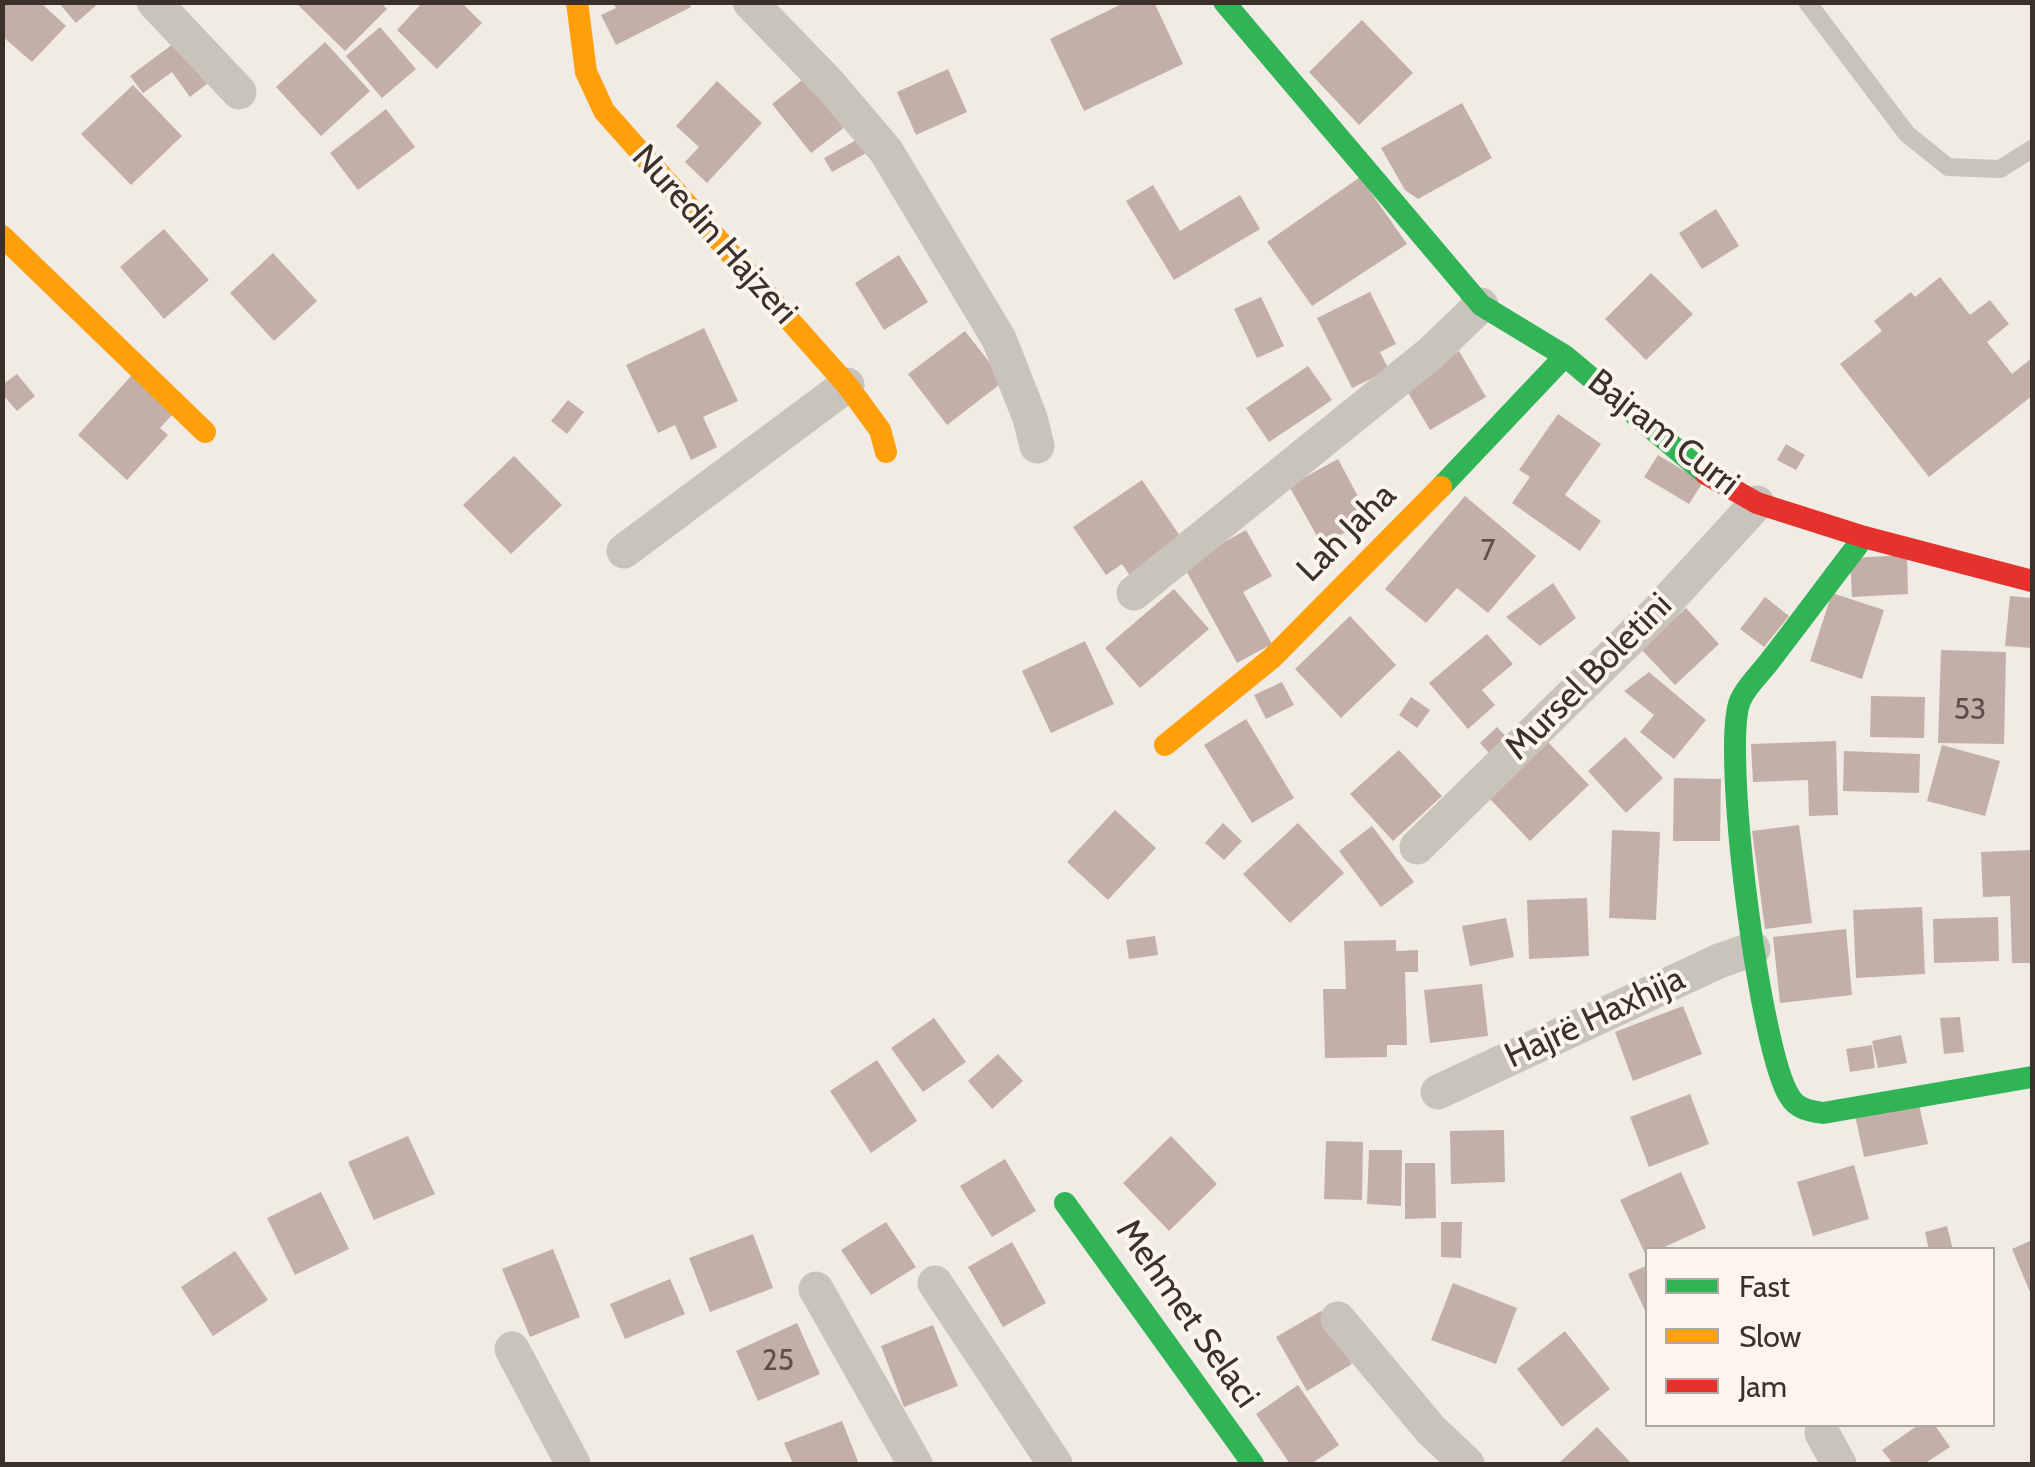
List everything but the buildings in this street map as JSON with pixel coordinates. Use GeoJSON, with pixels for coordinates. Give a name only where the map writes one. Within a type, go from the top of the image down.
{"type":"FeatureCollection","features":[{"type":"Feature","properties":{"kind":"street"},"geometry":{"type":"LineString","coordinates":[[154,2],[239,92]]}},
{"type":"Feature","properties":{"kind":"street","name":"Nuredin Hajzeri"},"geometry":{"type":"LineString","coordinates":[[577,2],[582,62],[589,89],[604,111],[847,384],[880,430],[886,452]]}},
{"type":"Feature","properties":{"kind":"street"},"geometry":{"type":"LineString","coordinates":[[750,2],[831,86],[896,166],[999,339],[1030,418],[1036,446]]}},
{"type":"Feature","properties":{"kind":"street","name":"Bajram Curri"},"geometry":{"type":"LineString","coordinates":[[1224,2],[1481,304],[1565,356],[1710,477],[1757,503],[1864,537],[2032,581]]}},
{"type":"Feature","properties":{"kind":"street"},"geometry":{"type":"LineString","coordinates":[[2,236],[205,432]]}},
{"type":"Feature","properties":{"kind":"street"},"geometry":{"type":"LineString","coordinates":[[1134,592],[1430,354],[1481,304]]}},
{"type":"Feature","properties":{"kind":"street","name":"Lah Jaha"},"geometry":{"type":"LineString","coordinates":[[1166,745],[1272,658],[1516,411],[1565,356]]}},
{"type":"Feature","properties":{"kind":"street"},"geometry":{"type":"LineString","coordinates":[[624,551],[847,384]]}},
{"type":"Feature","properties":{"kind":"street","name":"Mursel Boletini"},"geometry":{"type":"LineString","coordinates":[[1417,847],[1658,611],[1757,503]]}},
{"type":"Feature","properties":{"kind":"street"},"geometry":{"type":"LineString","coordinates":[[1864,537],[1740,701],[1736,716],[1737,799],[1753,950],[1776,1073],[1788,1098],[1807,1112],[1823,1113],[2032,1076]]}},
{"type":"Feature","properties":{"kind":"street","name":"Hajrë Haxhija"},"geometry":{"type":"LineString","coordinates":[[1438,1092],[1719,961],[1753,950]]}},
{"type":"Feature","properties":{"kind":"street","name":"Mehmet Selaci"},"geometry":{"type":"LineString","coordinates":[[1065,1203],[1253,1464]]}},
{"type":"Feature","properties":{"kind":"street"},"geometry":{"type":"LineString","coordinates":[[935,1282],[1055,1464]]}},
{"type":"Feature","properties":{"kind":"street"},"geometry":{"type":"LineString","coordinates":[[816,1289],[914,1464]]}},
{"type":"Feature","properties":{"kind":"street"},"geometry":{"type":"LineString","coordinates":[[1338,1318],[1430,1430],[1467,1464]]}},
{"type":"Feature","properties":{"kind":"street"},"geometry":{"type":"LineString","coordinates":[[512,1349],[573,1464]]}},
{"type":"Feature","properties":{"kind":"street"},"geometry":{"type":"LineString","coordinates":[[1822,1432],[1839,1464]]}},
{"type":"Feature","properties":{"kind":"lane"},"geometry":{"type":"LineString","coordinates":[[1807,2],[1907,134],[1948,167],[2000,168],[2032,150]]}},
{"type":"Feature","properties":{"kind":"traffic: fast"},"geometry":{"type":"LineString","coordinates":[[1224,2],[1481,305],[1565,356],[1706,474]]}},
{"type":"Feature","properties":{"kind":"traffic: fast"},"geometry":{"type":"LineString","coordinates":[[1441,487],[1565,356]]}},
{"type":"Feature","properties":{"kind":"traffic: fast"},"geometry":{"type":"LineString","coordinates":[[1864,537],[1750,684],[1740,701],[1735,730],[1747,901],[1778,1070],[1796,1104],[1823,1113],[2032,1077]]}},
{"type":"Feature","properties":{"kind":"traffic: fast"},"geometry":{"type":"LineString","coordinates":[[1065,1203],[1253,1464]]}},
{"type":"Feature","properties":{"kind":"traffic: slow"},"geometry":{"type":"LineString","coordinates":[[577,2],[586,72],[604,111],[847,385],[880,430],[886,452]]}},
{"type":"Feature","properties":{"kind":"traffic: slow"},"geometry":{"type":"LineString","coordinates":[[2,236],[205,432]]}},
{"type":"Feature","properties":{"kind":"traffic: slow"},"geometry":{"type":"LineString","coordinates":[[1165,745],[1272,658],[1441,487]]}},
{"type":"Feature","properties":{"kind":"traffic: jam"},"geometry":{"type":"LineString","coordinates":[[1706,474],[1757,503],[1864,537],[2032,581]]}}]}
